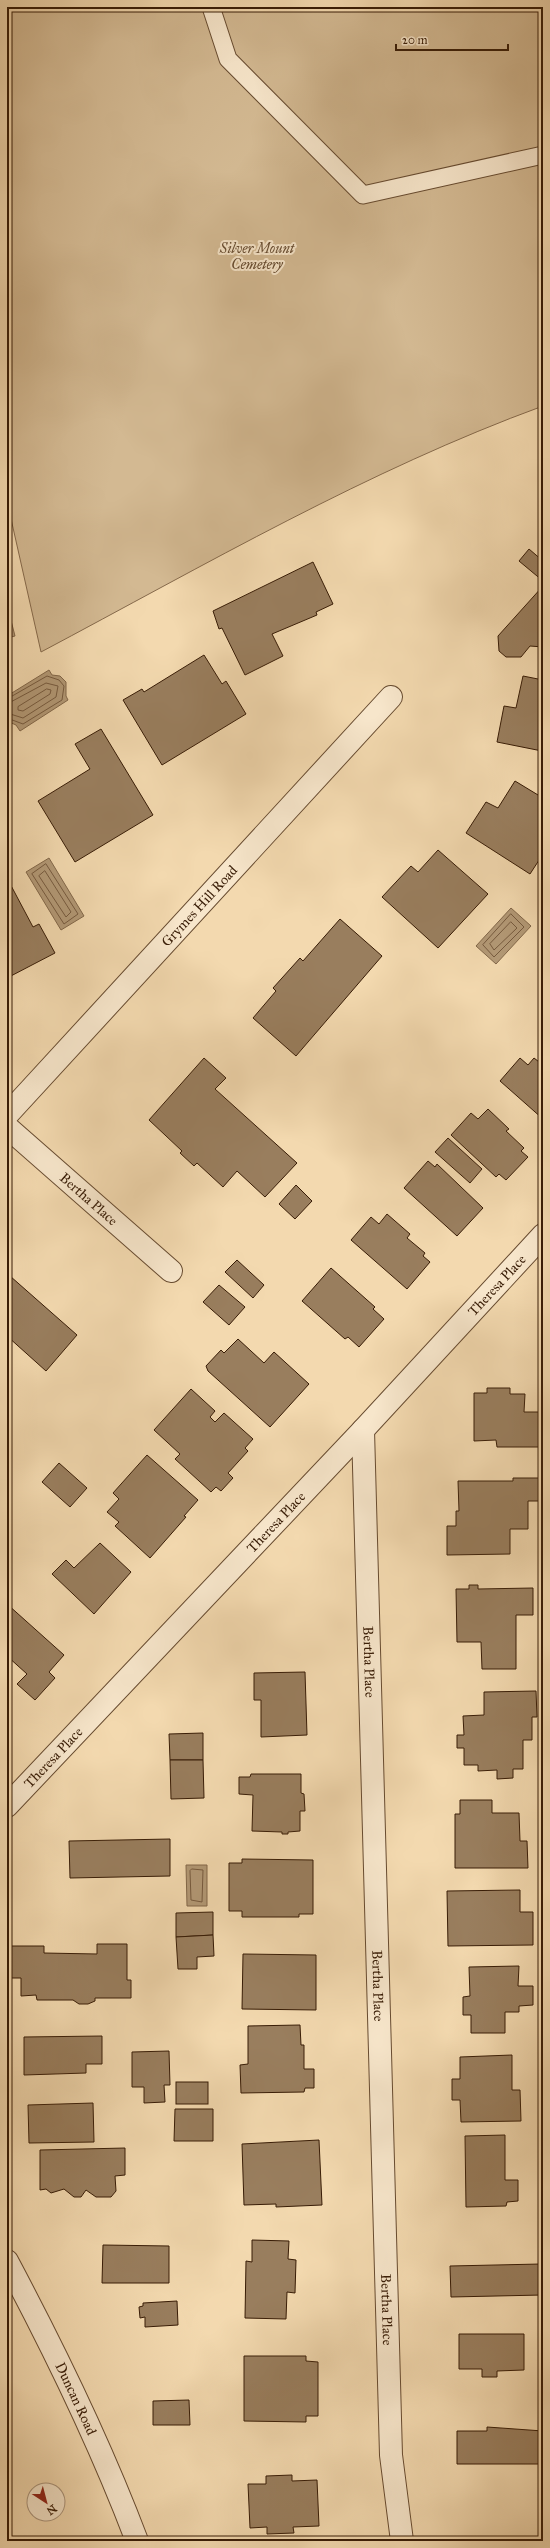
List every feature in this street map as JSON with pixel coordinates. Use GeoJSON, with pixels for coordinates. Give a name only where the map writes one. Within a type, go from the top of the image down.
{"type":"FeatureCollection","features":[{"type":"Feature","properties":{"kind":"street","name":"Grymes Hill Road"},"geometry":{"type":"LineString","coordinates":[[7,1115],[392,697]]}},
{"type":"Feature","properties":{"kind":"street","name":"Bertha Place"},"geometry":{"type":"LineString","coordinates":[[7,1127],[171,1271]]}},
{"type":"Feature","properties":{"kind":"street","name":"Theresa Place"},"geometry":{"type":"LineString","coordinates":[[7,1806],[363,1430],[543,1235]]}},
{"type":"Feature","properties":{"kind":"street","name":"Bertha Place"},"geometry":{"type":"LineString","coordinates":[[363,1430],[391,2447],[402,2541]]}},
{"type":"Feature","properties":{"kind":"street","name":"Duncan Road"},"geometry":{"type":"LineString","coordinates":[[7,2261],[66,2373],[122,2501],[137,2541]]}},
{"type":"Feature","properties":{"kind":"lane"},"geometry":{"type":"LineString","coordinates":[[211,7],[228,59],[363,195],[543,155]]}},
{"type":"Feature","properties":{"kind":"green space","name":"Silver Mount Cemetery"},"geometry":{"type":"Polygon","coordinates":[[[7,7],[543,7],[543,406],[478,431],[351,489],[288,520],[41,652],[7,501],[7,7]]]}},
{"type":"Feature","properties":{"kind":"water"},"geometry":{"type":"Polygon","coordinates":[[[7,605],[15,636],[7,638],[7,605]]]}},
{"type":"Feature","properties":{"kind":"water"},"geometry":{"type":"Polygon","coordinates":[[[49,670],[52,675],[60,676],[66,682],[66,696],[68,700],[20,731],[16,725],[7,721],[7,696],[49,670]]]}},
{"type":"Feature","properties":{"kind":"water"},"geometry":{"type":"Polygon","coordinates":[[[49,858],[84,916],[61,930],[26,872],[49,858]]]}},
{"type":"Feature","properties":{"kind":"water"},"geometry":{"type":"Polygon","coordinates":[[[511,908],[531,926],[496,964],[476,946],[511,908]]]}},
{"type":"Feature","properties":{"kind":"water"},"geometry":{"type":"Polygon","coordinates":[[[186,1865],[207,1865],[207,1906],[187,1906],[186,1865]]]}},
{"type":"Feature","properties":{"kind":"building"},"geometry":{"type":"Polygon","coordinates":[[[529,549],[543,561],[543,581],[519,561],[529,549]]]}},
{"type":"Feature","properties":{"kind":"building"},"geometry":{"type":"Polygon","coordinates":[[[313,562],[333,604],[316,612],[317,615],[272,634],[283,656],[245,675],[222,628],[219,629],[213,611],[313,562]]]}},
{"type":"Feature","properties":{"kind":"building"},"geometry":{"type":"Polygon","coordinates":[[[543,586],[543,647],[530,646],[521,657],[506,657],[499,651],[498,636],[543,586]]]}},
{"type":"Feature","properties":{"kind":"building"},"geometry":{"type":"Polygon","coordinates":[[[204,655],[222,684],[226,681],[246,714],[162,765],[123,700],[142,689],[144,692],[204,655]]]}},
{"type":"Feature","properties":{"kind":"building"},"geometry":{"type":"Polygon","coordinates":[[[523,676],[543,680],[542,751],[497,742],[504,706],[516,708],[523,676]]]}},
{"type":"Feature","properties":{"kind":"building"},"geometry":{"type":"Polygon","coordinates":[[[101,729],[153,815],[75,862],[38,801],[90,769],[75,744],[101,729]]]}},
{"type":"Feature","properties":{"kind":"building"},"geometry":{"type":"Polygon","coordinates":[[[515,781],[543,798],[543,854],[530,874],[466,833],[486,802],[498,808],[515,781]]]}},
{"type":"Feature","properties":{"kind":"building"},"geometry":{"type":"Polygon","coordinates":[[[438,850],[488,894],[438,948],[382,897],[411,866],[418,872],[438,850]]]}},
{"type":"Feature","properties":{"kind":"building"},"geometry":{"type":"Polygon","coordinates":[[[7,878],[33,927],[39,924],[55,953],[7,978],[7,878]]]}},
{"type":"Feature","properties":{"kind":"building"},"geometry":{"type":"Polygon","coordinates":[[[340,919],[382,956],[296,1056],[253,1018],[276,991],[273,988],[300,958],[303,961],[340,919]]]}},
{"type":"Feature","properties":{"kind":"building"},"geometry":{"type":"Polygon","coordinates":[[[204,1058],[226,1078],[215,1089],[297,1163],[265,1197],[237,1171],[223,1187],[197,1163],[194,1166],[180,1153],[182,1151],[149,1120],[204,1058]]]}},
{"type":"Feature","properties":{"kind":"building"},"geometry":{"type":"Polygon","coordinates":[[[520,1058],[528,1065],[534,1058],[543,1065],[543,1119],[500,1081],[520,1058]]]}},
{"type":"Feature","properties":{"kind":"building"},"geometry":{"type":"Polygon","coordinates":[[[488,1109],[509,1129],[506,1131],[524,1148],[521,1151],[528,1157],[506,1180],[499,1174],[496,1177],[451,1135],[471,1113],[478,1119],[488,1109]]]}},
{"type":"Feature","properties":{"kind":"building"},"geometry":{"type":"Polygon","coordinates":[[[448,1138],[482,1169],[470,1183],[435,1152],[448,1138]]]}},
{"type":"Feature","properties":{"kind":"building"},"geometry":{"type":"Polygon","coordinates":[[[428,1161],[435,1167],[437,1164],[483,1208],[457,1236],[404,1188],[428,1161]]]}},
{"type":"Feature","properties":{"kind":"building"},"geometry":{"type":"Polygon","coordinates":[[[296,1185],[312,1201],[295,1219],[279,1204],[296,1185]]]}},
{"type":"Feature","properties":{"kind":"building"},"geometry":{"type":"Polygon","coordinates":[[[387,1214],[410,1234],[407,1238],[425,1253],[423,1256],[430,1262],[407,1289],[351,1240],[371,1217],[379,1224],[387,1214]]]}},
{"type":"Feature","properties":{"kind":"building"},"geometry":{"type":"Polygon","coordinates":[[[237,1260],[264,1285],[253,1298],[225,1272],[237,1260]]]}},
{"type":"Feature","properties":{"kind":"building"},"geometry":{"type":"Polygon","coordinates":[[[331,1268],[375,1307],[373,1309],[384,1319],[359,1347],[348,1337],[345,1339],[302,1301],[331,1268]]]}},
{"type":"Feature","properties":{"kind":"building"},"geometry":{"type":"Polygon","coordinates":[[[10,1276],[77,1335],[46,1371],[7,1336],[7,1279],[10,1276]]]}},
{"type":"Feature","properties":{"kind":"building"},"geometry":{"type":"Polygon","coordinates":[[[219,1285],[245,1307],[229,1325],[203,1302],[219,1285]]]}},
{"type":"Feature","properties":{"kind":"building"},"geometry":{"type":"Polygon","coordinates":[[[238,1339],[264,1363],[274,1352],[309,1384],[270,1427],[208,1371],[206,1366],[221,1350],[224,1353],[238,1339]]]}},
{"type":"Feature","properties":{"kind":"building"},"geometry":{"type":"Polygon","coordinates":[[[487,1388],[510,1388],[510,1394],[525,1394],[524,1412],[543,1412],[543,1447],[497,1447],[496,1440],[474,1441],[474,1393],[487,1393],[487,1388]]]}},
{"type":"Feature","properties":{"kind":"building"},"geometry":{"type":"Polygon","coordinates":[[[191,1389],[215,1411],[210,1417],[215,1422],[224,1413],[253,1439],[245,1448],[248,1451],[228,1473],[233,1478],[221,1491],[216,1487],[211,1492],[175,1459],[180,1454],[154,1430],[191,1389]]]}},
{"type":"Feature","properties":{"kind":"building"},"geometry":{"type":"Polygon","coordinates":[[[147,1455],[198,1500],[184,1516],[186,1517],[150,1558],[115,1526],[119,1522],[107,1512],[119,1499],[113,1493],[147,1455]]]}},
{"type":"Feature","properties":{"kind":"building"},"geometry":{"type":"Polygon","coordinates":[[[59,1463],[87,1488],[70,1507],[42,1482],[59,1463]]]}},
{"type":"Feature","properties":{"kind":"building"},"geometry":{"type":"Polygon","coordinates":[[[513,1478],[540,1478],[540,1501],[528,1501],[528,1529],[510,1529],[510,1554],[447,1555],[447,1526],[456,1526],[456,1511],[459,1511],[458,1481],[513,1481],[513,1478]]]}},
{"type":"Feature","properties":{"kind":"building"},"geometry":{"type":"Polygon","coordinates":[[[100,1543],[131,1572],[94,1614],[52,1574],[66,1560],[74,1568],[100,1543]]]}},
{"type":"Feature","properties":{"kind":"building"},"geometry":{"type":"Polygon","coordinates":[[[469,1585],[478,1585],[478,1589],[533,1588],[533,1615],[516,1615],[516,1669],[482,1669],[481,1642],[457,1642],[456,1589],[469,1589],[469,1585]]]}},
{"type":"Feature","properties":{"kind":"building"},"geometry":{"type":"Polygon","coordinates":[[[7,1604],[64,1655],[49,1672],[55,1678],[35,1700],[17,1684],[27,1674],[7,1656],[7,1604]]]}},
{"type":"Feature","properties":{"kind":"building"},"geometry":{"type":"Polygon","coordinates":[[[305,1672],[307,1735],[261,1737],[261,1700],[254,1700],[254,1673],[305,1672]]]}},
{"type":"Feature","properties":{"kind":"building"},"geometry":{"type":"Polygon","coordinates":[[[536,1691],[537,1717],[532,1717],[532,1740],[523,1740],[523,1769],[513,1769],[513,1778],[497,1779],[497,1770],[478,1771],[478,1765],[464,1765],[464,1748],[457,1748],[457,1735],[464,1735],[463,1716],[484,1715],[484,1692],[536,1691]]]}},
{"type":"Feature","properties":{"kind":"building"},"geometry":{"type":"Polygon","coordinates":[[[203,1733],[203,1760],[170,1760],[169,1734],[203,1733]]]}},
{"type":"Feature","properties":{"kind":"building"},"geometry":{"type":"Polygon","coordinates":[[[170,1760],[203,1760],[204,1798],[171,1799],[170,1760]]]}},
{"type":"Feature","properties":{"kind":"building"},"geometry":{"type":"Polygon","coordinates":[[[251,1774],[301,1774],[301,1793],[304,1794],[305,1811],[300,1811],[300,1831],[282,1834],[282,1832],[252,1831],[253,1795],[239,1794],[239,1777],[250,1777],[251,1774]]]}},
{"type":"Feature","properties":{"kind":"building"},"geometry":{"type":"Polygon","coordinates":[[[460,1800],[492,1800],[492,1813],[519,1813],[520,1841],[527,1841],[528,1868],[455,1868],[455,1814],[460,1814],[460,1800]]]}},
{"type":"Feature","properties":{"kind":"building"},"geometry":{"type":"Polygon","coordinates":[[[170,1839],[170,1876],[70,1878],[69,1841],[170,1839]]]}},
{"type":"Feature","properties":{"kind":"building"},"geometry":{"type":"Polygon","coordinates":[[[242,1859],[313,1860],[313,1914],[299,1914],[299,1917],[242,1917],[242,1911],[229,1911],[229,1863],[242,1863],[242,1859]]]}},
{"type":"Feature","properties":{"kind":"building"},"geometry":{"type":"Polygon","coordinates":[[[541,1871],[543,1871],[543,1905],[541,1905],[541,1871]]]}},
{"type":"Feature","properties":{"kind":"building"},"geometry":{"type":"Polygon","coordinates":[[[520,1890],[520,1912],[533,1912],[533,1945],[448,1946],[447,1891],[520,1890]]]}},
{"type":"Feature","properties":{"kind":"building"},"geometry":{"type":"Polygon","coordinates":[[[213,1912],[213,1935],[176,1937],[176,1913],[213,1912]]]}},
{"type":"Feature","properties":{"kind":"building"},"geometry":{"type":"Polygon","coordinates":[[[213,1935],[214,1956],[197,1957],[197,1969],[178,1969],[176,1937],[213,1935]]]}},
{"type":"Feature","properties":{"kind":"building"},"geometry":{"type":"Polygon","coordinates":[[[97,1944],[127,1944],[127,1980],[131,1980],[131,1998],[95,1998],[95,2001],[88,2004],[79,2004],[73,2000],[37,2000],[36,1995],[21,1996],[21,1978],[7,1978],[7,1946],[44,1946],[44,1953],[97,1954],[97,1944]]]}},
{"type":"Feature","properties":{"kind":"building"},"geometry":{"type":"Polygon","coordinates":[[[243,1954],[316,1955],[316,2010],[242,2009],[243,1954]]]}},
{"type":"Feature","properties":{"kind":"building"},"geometry":{"type":"Polygon","coordinates":[[[519,1966],[518,1986],[533,1986],[533,2005],[519,2006],[519,2012],[505,2012],[505,2033],[471,2033],[471,2015],[463,2015],[463,1997],[470,1996],[469,1967],[519,1966]]]}},
{"type":"Feature","properties":{"kind":"building"},"geometry":{"type":"Polygon","coordinates":[[[300,2025],[301,2045],[304,2045],[304,2069],[314,2069],[314,2088],[305,2088],[304,2092],[241,2093],[240,2065],[248,2064],[248,2026],[300,2025]]]}},
{"type":"Feature","properties":{"kind":"building"},"geometry":{"type":"Polygon","coordinates":[[[102,2036],[102,2064],[86,2064],[86,2073],[24,2075],[24,2037],[102,2036]]]}},
{"type":"Feature","properties":{"kind":"building"},"geometry":{"type":"Polygon","coordinates":[[[169,2051],[170,2085],[164,2085],[165,2102],[144,2103],[144,2087],[132,2087],[132,2052],[169,2051]]]}},
{"type":"Feature","properties":{"kind":"building"},"geometry":{"type":"Polygon","coordinates":[[[512,2055],[512,2090],[520,2090],[521,2121],[461,2122],[460,2100],[452,2100],[452,2079],[460,2079],[460,2057],[512,2055]]]}},
{"type":"Feature","properties":{"kind":"building"},"geometry":{"type":"Polygon","coordinates":[[[176,2082],[208,2082],[208,2104],[176,2104],[176,2082]]]}},
{"type":"Feature","properties":{"kind":"building"},"geometry":{"type":"Polygon","coordinates":[[[93,2103],[94,2142],[29,2143],[28,2105],[93,2103]]]}},
{"type":"Feature","properties":{"kind":"building"},"geometry":{"type":"Polygon","coordinates":[[[175,2109],[213,2109],[213,2141],[174,2141],[175,2109]]]}},
{"type":"Feature","properties":{"kind":"building"},"geometry":{"type":"Polygon","coordinates":[[[505,2135],[505,2180],[518,2180],[518,2201],[507,2202],[506,2206],[466,2207],[465,2136],[505,2135]]]}},
{"type":"Feature","properties":{"kind":"building"},"geometry":{"type":"Polygon","coordinates":[[[319,2140],[322,2205],[276,2207],[276,2204],[244,2205],[242,2144],[319,2140]]]}},
{"type":"Feature","properties":{"kind":"building"},"geometry":{"type":"Polygon","coordinates":[[[125,2148],[125,2175],[115,2176],[116,2191],[111,2197],[96,2197],[86,2190],[81,2197],[74,2197],[64,2189],[51,2193],[46,2189],[40,2190],[40,2150],[125,2148]]]}},
{"type":"Feature","properties":{"kind":"building"},"geometry":{"type":"Polygon","coordinates":[[[252,2240],[289,2241],[288,2259],[296,2260],[295,2293],[287,2292],[286,2319],[245,2318],[246,2261],[252,2262],[252,2240]]]}},
{"type":"Feature","properties":{"kind":"building"},"geometry":{"type":"Polygon","coordinates":[[[103,2245],[169,2246],[169,2283],[102,2283],[103,2245]]]}},
{"type":"Feature","properties":{"kind":"building"},"geometry":{"type":"Polygon","coordinates":[[[541,2264],[542,2295],[451,2297],[450,2266],[541,2264]]]}},
{"type":"Feature","properties":{"kind":"building"},"geometry":{"type":"Polygon","coordinates":[[[177,2301],[178,2325],[145,2327],[145,2317],[140,2318],[139,2307],[143,2306],[143,2303],[177,2301]]]}},
{"type":"Feature","properties":{"kind":"building"},"geometry":{"type":"Polygon","coordinates":[[[459,2334],[524,2334],[524,2370],[497,2371],[497,2377],[482,2377],[482,2369],[459,2369],[459,2334]]]}},
{"type":"Feature","properties":{"kind":"building"},"geometry":{"type":"Polygon","coordinates":[[[244,2356],[306,2356],[306,2361],[318,2362],[318,2416],[306,2416],[306,2422],[244,2421],[244,2356]]]}},
{"type":"Feature","properties":{"kind":"building"},"geometry":{"type":"Polygon","coordinates":[[[189,2400],[190,2425],[153,2425],[153,2401],[189,2400]]]}},
{"type":"Feature","properties":{"kind":"building"},"geometry":{"type":"Polygon","coordinates":[[[487,2427],[543,2431],[543,2464],[457,2464],[457,2431],[487,2431],[487,2427]]]}},
{"type":"Feature","properties":{"kind":"building"},"geometry":{"type":"Polygon","coordinates":[[[292,2475],[292,2481],[317,2480],[319,2526],[293,2527],[294,2533],[267,2534],[267,2527],[250,2528],[248,2484],[266,2484],[266,2476],[292,2475]]]}}]}
